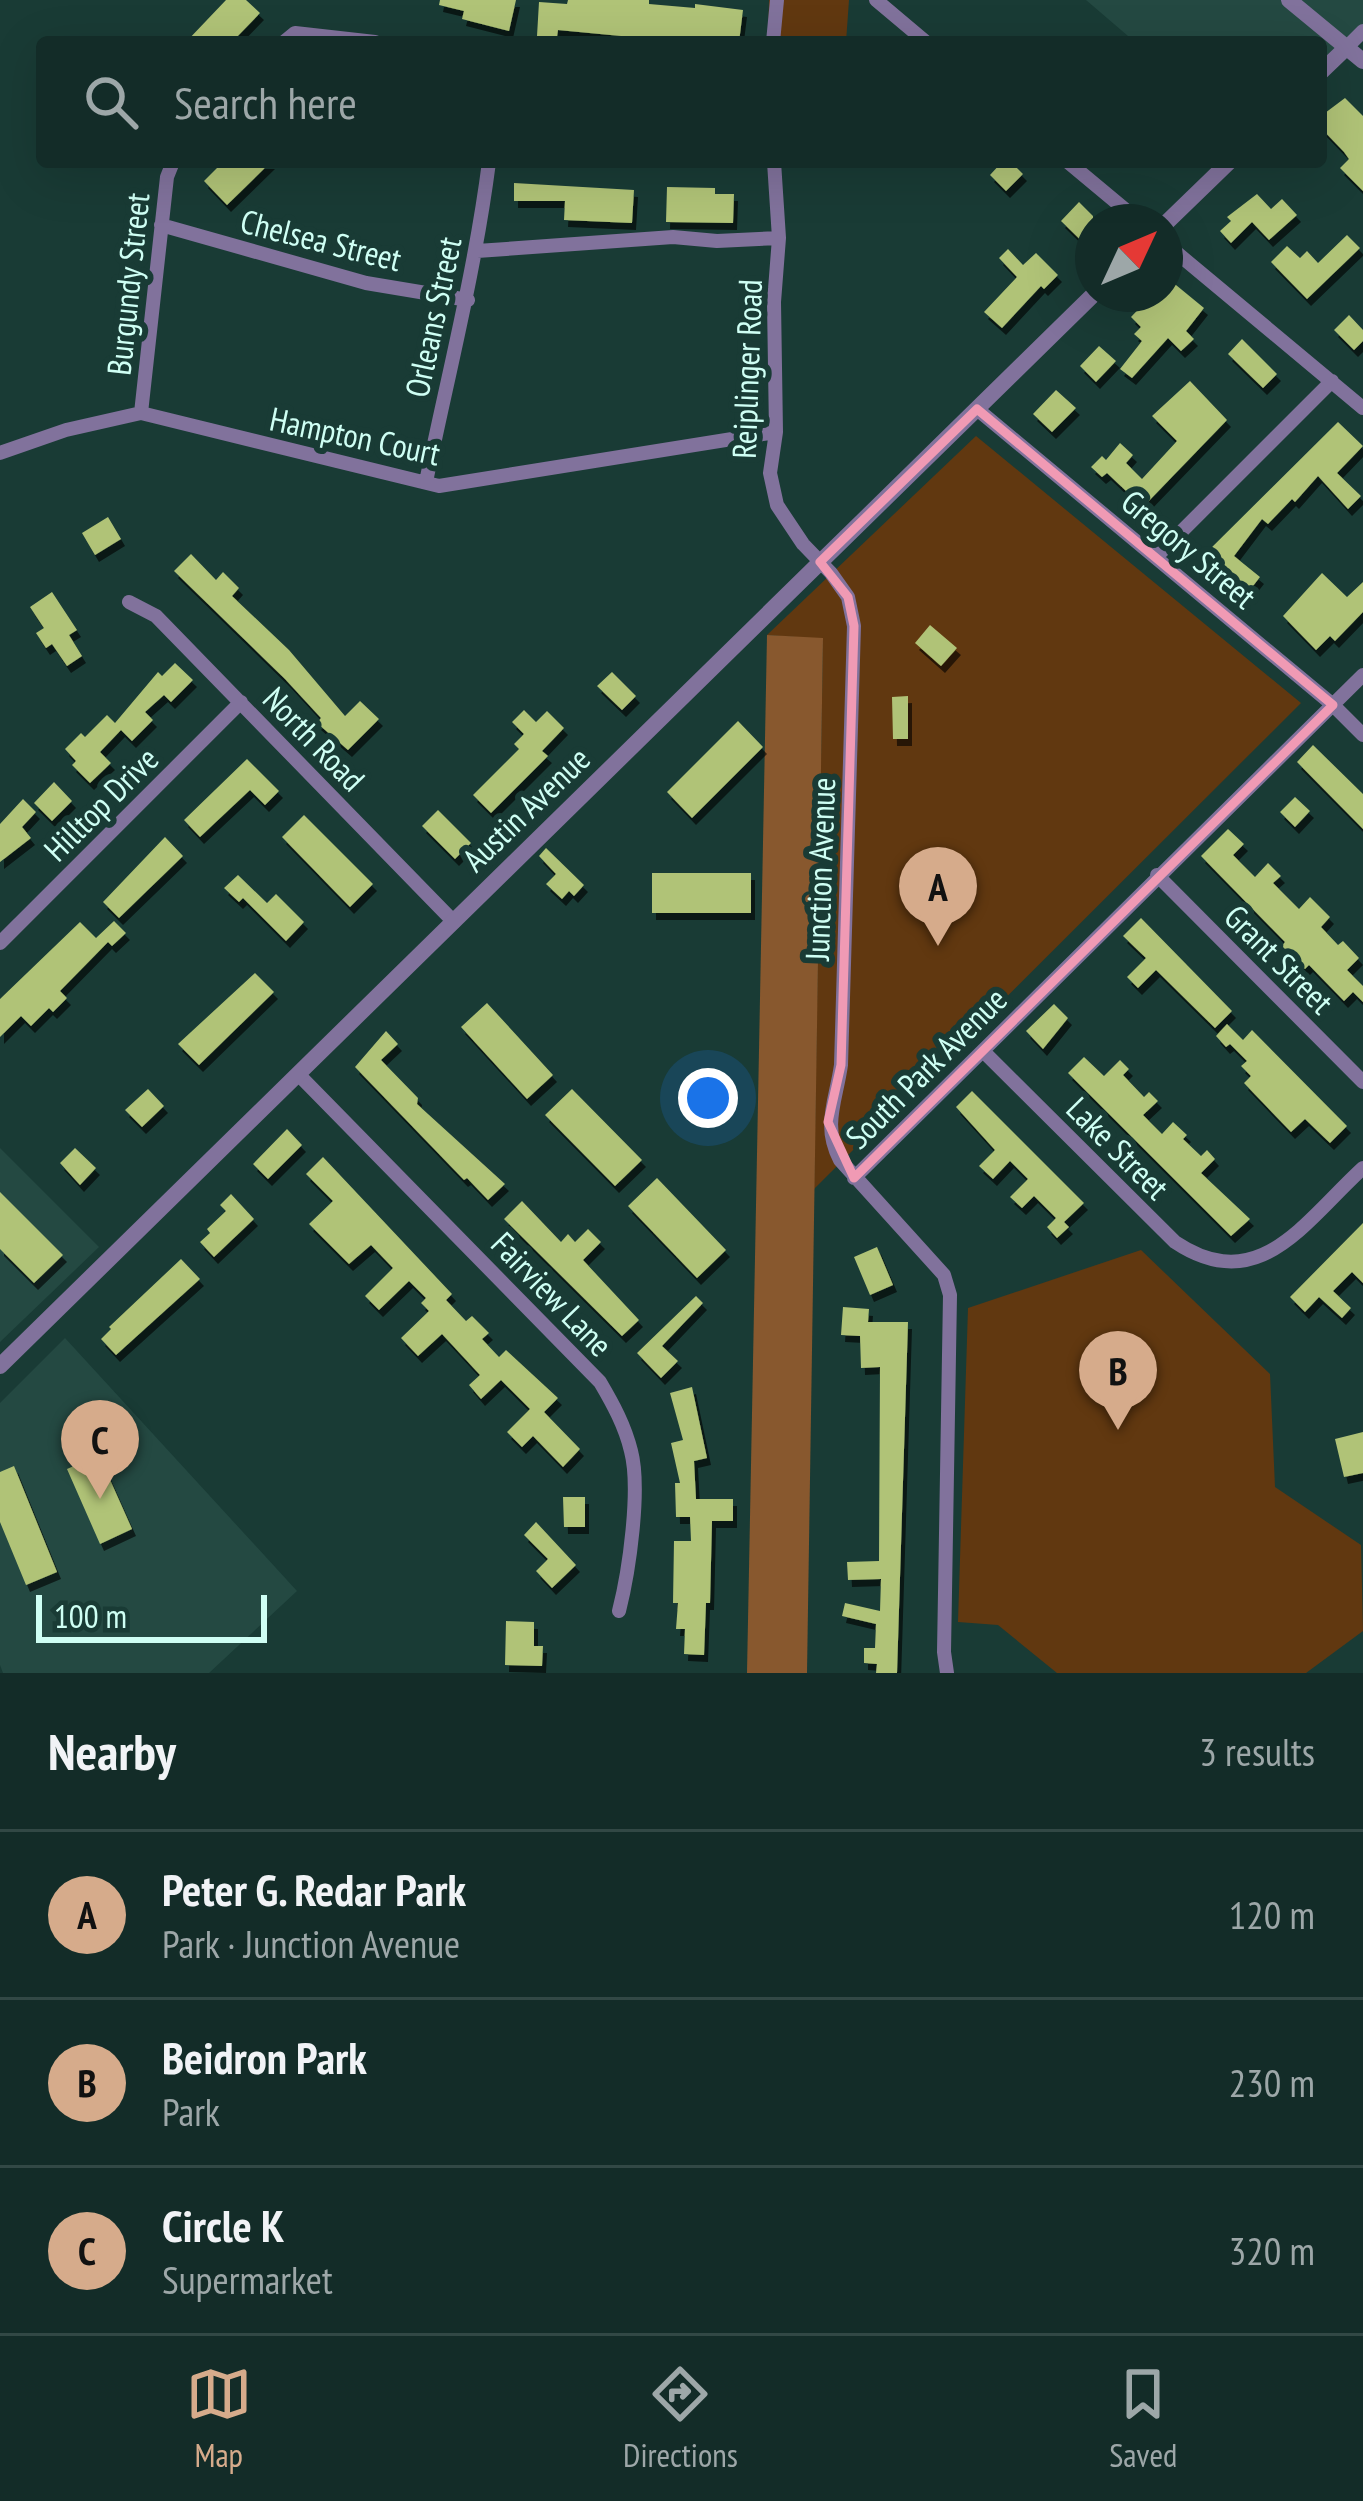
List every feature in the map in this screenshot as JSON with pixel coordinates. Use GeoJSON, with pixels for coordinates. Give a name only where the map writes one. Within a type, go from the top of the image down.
{"type":"FeatureCollection","features":[{"type":"Feature","properties":{"kind":"street"},"geometry":{"type":"LineString","coordinates":[[774,36],[777,0]]}},
{"type":"Feature","properties":{"kind":"street"},"geometry":{"type":"LineString","coordinates":[[876,0],[919,36]]}},
{"type":"Feature","properties":{"kind":"street"},"geometry":{"type":"LineString","coordinates":[[1288,0],[1363,61]]}},
{"type":"Feature","properties":{"kind":"street"},"geometry":{"type":"LineString","coordinates":[[1327,67],[1363,32]]}},
{"type":"Feature","properties":{"kind":"street"},"geometry":{"type":"LineString","coordinates":[[291,36],[322,36]]}},
{"type":"Feature","properties":{"kind":"street","name":"Burgundy Street"},"geometry":{"type":"LineString","coordinates":[[140,412],[170,168]]}},
{"type":"Feature","properties":{"kind":"street","name":"Orleans Street"},"geometry":{"type":"LineString","coordinates":[[425,482],[468,300],[488,168]]}},
{"type":"Feature","properties":{"kind":"street","name":"Reiplinger Road"},"geometry":{"type":"LineString","coordinates":[[774,168],[779,238],[774,302],[776,432],[770,473],[777,505],[820,562]]}},
{"type":"Feature","properties":{"kind":"street"},"geometry":{"type":"LineString","coordinates":[[1075,168],[1118,204]]}},
{"type":"Feature","properties":{"kind":"street"},"geometry":{"type":"LineString","coordinates":[[1183,207],[1223,168]]}},
{"type":"Feature","properties":{"kind":"street","name":"Chelsea Street"},"geometry":{"type":"LineString","coordinates":[[161,225],[366,283],[468,300]]}},
{"type":"Feature","properties":{"kind":"street"},"geometry":{"type":"LineString","coordinates":[[477,251],[673,237],[779,238]]}},
{"type":"Feature","properties":{"kind":"street"},"geometry":{"type":"LineString","coordinates":[[1183,258],[1363,408]]}},
{"type":"Feature","properties":{"kind":"street","name":"Austin Avenue"},"geometry":{"type":"LineString","coordinates":[[0,1366],[1076,312]]}},
{"type":"Feature","properties":{"kind":"street"},"geometry":{"type":"LineString","coordinates":[[1156,556],[1332,381]]}},
{"type":"Feature","properties":{"kind":"street","name":"Gregory Street"},"geometry":{"type":"LineString","coordinates":[[977,409],[1363,735]]}},
{"type":"Feature","properties":{"kind":"street","name":"Hampton Court"},"geometry":{"type":"LineString","coordinates":[[0,453],[140,412],[440,485],[776,432]]}},
{"type":"Feature","properties":{"kind":"street","name":"Junction Avenue"},"geometry":{"type":"LineString","coordinates":[[820,562],[848,597],[854,626],[841,1066],[829,1122],[831,1143],[854,1178]]}},
{"type":"Feature","properties":{"kind":"street","name":"North Road"},"geometry":{"type":"LineString","coordinates":[[129,602],[156,616],[454,922]]}},
{"type":"Feature","properties":{"kind":"street","name":"South Park Avenue"},"geometry":{"type":"LineString","coordinates":[[947,1673],[950,1295],[944,1275],[854,1178],[1363,675]]}},
{"type":"Feature","properties":{"kind":"street","name":"Hilltop Drive"},"geometry":{"type":"LineString","coordinates":[[0,943],[241,702]]}},
{"type":"Feature","properties":{"kind":"street","name":"Grant Street"},"geometry":{"type":"LineString","coordinates":[[1157,875],[1363,1082]]}},
{"type":"Feature","properties":{"kind":"street","name":"Lake Street"},"geometry":{"type":"LineString","coordinates":[[983,1051],[1174,1242],[1201,1259],[1226,1264],[1256,1260],[1285,1241],[1363,1168]]}},
{"type":"Feature","properties":{"kind":"street","name":"Fairview Lane"},"geometry":{"type":"LineString","coordinates":[[298,1074],[600,1382],[618,1413],[633,1455],[631,1562],[620,1611]]}},
{"type":"Feature","properties":{"kind":"highlighted area"},"geometry":{"type":"Polygon","coordinates":[[[977,409],[1333,705],[854,1178],[828,1122],[841,1065],[854,626],[848,597],[820,562],[977,409]]]}},
{"type":"Feature","properties":{"kind":"shaded area"},"geometry":{"type":"Polygon","coordinates":[[[769,0],[849,0],[846,36],[768,36],[769,0]]]}},
{"type":"Feature","properties":{"kind":"shaded area"},"geometry":{"type":"Polygon","coordinates":[[[1086,0],[1363,0],[1363,27],[1327,66],[1327,36],[1128,36],[1086,0]]]}},
{"type":"Feature","properties":{"kind":"shaded area"},"geometry":{"type":"Polygon","coordinates":[[[976,436],[1301,703],[814,1189],[823,639],[767,635],[976,436]]]}},
{"type":"Feature","properties":{"kind":"shaded area"},"geometry":{"type":"Polygon","coordinates":[[[767,635],[823,638],[807,1673],[747,1673],[767,635]]]}},
{"type":"Feature","properties":{"kind":"shaded area"},"geometry":{"type":"Polygon","coordinates":[[[0,1148],[99,1247],[0,1342],[0,1148]]]}},
{"type":"Feature","properties":{"kind":"shaded area"},"geometry":{"type":"Polygon","coordinates":[[[1141,1250],[1270,1374],[1275,1487],[1361,1545],[1363,1631],[1306,1673],[1057,1673],[998,1625],[958,1622],[968,1308],[1141,1250]]]}},
{"type":"Feature","properties":{"kind":"shaded area"},"geometry":{"type":"Polygon","coordinates":[[[65,1338],[297,1591],[209,1673],[3,1673],[0,1403],[65,1338]]]}},
{"type":"Feature","properties":{"kind":"building"},"geometry":{"type":"Polygon","coordinates":[[[226,0],[246,0],[260,13],[238,36],[192,36],[226,0]]]}},
{"type":"Feature","properties":{"kind":"building"},"geometry":{"type":"Polygon","coordinates":[[[440,0],[516,0],[509,31],[462,19],[464,11],[439,5],[440,0]]]}},
{"type":"Feature","properties":{"kind":"building"},"geometry":{"type":"Polygon","coordinates":[[[568,0],[649,0],[649,4],[743,10],[740,36],[621,36],[558,30],[557,36],[537,36],[539,2],[567,4],[568,0]]]}},
{"type":"Feature","properties":{"kind":"building"},"geometry":{"type":"Polygon","coordinates":[[[1345,98],[1363,116],[1363,191],[1340,168],[1349,159],[1327,134],[1327,112],[1345,98]]]}},
{"type":"Feature","properties":{"kind":"building"},"geometry":{"type":"Polygon","coordinates":[[[217,168],[265,168],[227,205],[204,181],[217,168]]]}},
{"type":"Feature","properties":{"kind":"building"},"geometry":{"type":"Polygon","coordinates":[[[996,168],[1017,168],[1023,174],[1006,191],[990,175],[996,168]]]}},
{"type":"Feature","properties":{"kind":"building"},"geometry":{"type":"Polygon","coordinates":[[[514,183],[634,190],[632,223],[564,220],[565,201],[514,201],[514,183]]]}},
{"type":"Feature","properties":{"kind":"building"},"geometry":{"type":"Polygon","coordinates":[[[667,187],[715,188],[715,194],[734,194],[733,223],[666,222],[667,187]]]}},
{"type":"Feature","properties":{"kind":"building"},"geometry":{"type":"Polygon","coordinates":[[[1257,194],[1271,209],[1282,199],[1297,215],[1269,240],[1252,222],[1231,243],[1220,231],[1231,221],[1227,217],[1257,194]]]}},
{"type":"Feature","properties":{"kind":"building"},"geometry":{"type":"Polygon","coordinates":[[[1075,206],[1075,235],[1061,221],[1075,206]]]}},
{"type":"Feature","properties":{"kind":"building"},"geometry":{"type":"Polygon","coordinates":[[[1347,235],[1360,248],[1307,299],[1271,262],[1287,246],[1300,258],[1307,251],[1318,263],[1347,235]]]}},
{"type":"Feature","properties":{"kind":"building"},"geometry":{"type":"Polygon","coordinates":[[[1008,249],[1023,265],[1036,253],[1058,275],[1044,289],[1041,286],[1002,328],[984,312],[1017,277],[999,258],[1008,249]]]}},
{"type":"Feature","properties":{"kind":"building"},"geometry":{"type":"Polygon","coordinates":[[[1183,291],[1204,308],[1186,331],[1194,339],[1181,351],[1168,338],[1132,378],[1120,369],[1142,341],[1134,334],[1141,327],[1131,317],[1136,312],[1183,312],[1183,291]]]}},
{"type":"Feature","properties":{"kind":"building"},"geometry":{"type":"Polygon","coordinates":[[[1349,315],[1363,330],[1363,341],[1354,350],[1334,330],[1349,315]]]}},
{"type":"Feature","properties":{"kind":"building"},"geometry":{"type":"Polygon","coordinates":[[[1242,339],[1277,374],[1263,388],[1228,354],[1242,339]]]}},
{"type":"Feature","properties":{"kind":"building"},"geometry":{"type":"Polygon","coordinates":[[[1099,346],[1116,361],[1096,382],[1080,366],[1099,346]]]}},
{"type":"Feature","properties":{"kind":"building"},"geometry":{"type":"Polygon","coordinates":[[[1190,381],[1227,420],[1143,507],[1107,473],[1102,477],[1091,467],[1102,456],[1106,460],[1120,443],[1133,455],[1126,463],[1142,479],[1177,441],[1152,416],[1190,381]]]}},
{"type":"Feature","properties":{"kind":"building"},"geometry":{"type":"Polygon","coordinates":[[[1056,390],[1076,408],[1052,432],[1033,414],[1056,390]]]}},
{"type":"Feature","properties":{"kind":"building"},"geometry":{"type":"Polygon","coordinates":[[[1338,422],[1363,446],[1337,473],[1361,496],[1348,509],[1318,476],[1268,524],[1262,519],[1234,556],[1260,577],[1249,591],[1234,578],[1229,583],[1202,557],[1338,422]]]}},
{"type":"Feature","properties":{"kind":"building"},"geometry":{"type":"Polygon","coordinates":[[[108,517],[121,539],[95,555],[82,533],[108,517]]]}},
{"type":"Feature","properties":{"kind":"building"},"geometry":{"type":"Polygon","coordinates":[[[191,554],[216,580],[223,572],[239,588],[232,596],[289,650],[345,716],[360,701],[379,719],[348,750],[317,723],[321,718],[285,679],[174,571],[191,554]]]}},
{"type":"Feature","properties":{"kind":"building"},"geometry":{"type":"Polygon","coordinates":[[[1322,573],[1347,597],[1363,582],[1363,612],[1335,641],[1330,636],[1316,650],[1283,616],[1322,573]]]}},
{"type":"Feature","properties":{"kind":"building"},"geometry":{"type":"Polygon","coordinates":[[[52,592],[77,630],[69,635],[82,656],[67,666],[52,644],[46,648],[36,633],[44,628],[30,607],[52,592]]]}},
{"type":"Feature","properties":{"kind":"building"},"geometry":{"type":"Polygon","coordinates":[[[930,625],[957,648],[941,666],[915,643],[930,625]]]}},
{"type":"Feature","properties":{"kind":"building"},"geometry":{"type":"Polygon","coordinates":[[[175,663],[193,680],[171,702],[164,695],[145,712],[153,720],[132,741],[121,730],[100,752],[111,763],[90,783],[72,765],[76,761],[65,749],[107,715],[115,723],[158,672],[162,676],[175,663]]]}},
{"type":"Feature","properties":{"kind":"building"},"geometry":{"type":"Polygon","coordinates":[[[612,672],[636,696],[622,710],[597,686],[612,672]]]}},
{"type":"Feature","properties":{"kind":"building"},"geometry":{"type":"Polygon","coordinates":[[[908,696],[908,739],[893,739],[892,697],[908,696]]]}},
{"type":"Feature","properties":{"kind":"building"},"geometry":{"type":"Polygon","coordinates":[[[524,710],[536,722],[547,711],[564,728],[542,751],[548,756],[491,813],[473,795],[519,749],[514,744],[524,734],[512,722],[524,710]]]}},
{"type":"Feature","properties":{"kind":"building"},"geometry":{"type":"Polygon","coordinates":[[[738,721],[763,747],[692,818],[667,792],[738,721]]]}},
{"type":"Feature","properties":{"kind":"building"},"geometry":{"type":"Polygon","coordinates":[[[1313,745],[1363,794],[1363,829],[1297,762],[1313,745]]]}},
{"type":"Feature","properties":{"kind":"building"},"geometry":{"type":"Polygon","coordinates":[[[247,759],[279,791],[265,805],[250,790],[200,837],[184,820],[247,759]]]}},
{"type":"Feature","properties":{"kind":"building"},"geometry":{"type":"Polygon","coordinates":[[[54,782],[72,801],[52,821],[34,803],[54,782]]]}},
{"type":"Feature","properties":{"kind":"building"},"geometry":{"type":"Polygon","coordinates":[[[1295,797],[1310,811],[1295,827],[1280,812],[1295,797]]]}},
{"type":"Feature","properties":{"kind":"building"},"geometry":{"type":"Polygon","coordinates":[[[23,799],[36,812],[22,827],[31,838],[0,862],[0,824],[23,799]]]}},
{"type":"Feature","properties":{"kind":"building"},"geometry":{"type":"Polygon","coordinates":[[[438,810],[471,843],[455,859],[422,826],[438,810]]]}},
{"type":"Feature","properties":{"kind":"building"},"geometry":{"type":"Polygon","coordinates":[[[304,815],[373,884],[350,907],[282,837],[304,815]]]}},
{"type":"Feature","properties":{"kind":"building"},"geometry":{"type":"Polygon","coordinates":[[[1228,829],[1244,844],[1233,855],[1255,877],[1268,863],[1281,876],[1273,883],[1299,909],[1310,897],[1330,917],[1321,927],[1359,958],[1347,970],[1363,986],[1363,1002],[1353,992],[1344,1001],[1309,965],[1305,969],[1201,856],[1228,829]]]}},
{"type":"Feature","properties":{"kind":"building"},"geometry":{"type":"Polygon","coordinates":[[[165,837],[183,856],[119,918],[103,902],[165,837]]]}},
{"type":"Feature","properties":{"kind":"building"},"geometry":{"type":"Polygon","coordinates":[[[546,848],[584,885],[574,896],[569,891],[562,899],[546,884],[556,874],[539,856],[546,848]]]}},
{"type":"Feature","properties":{"kind":"building"},"geometry":{"type":"Polygon","coordinates":[[[652,873],[751,873],[751,913],[652,913],[652,873]]]}},
{"type":"Feature","properties":{"kind":"building"},"geometry":{"type":"Polygon","coordinates":[[[238,875],[267,903],[276,894],[304,922],[286,941],[243,898],[239,902],[224,888],[238,875]]]}},
{"type":"Feature","properties":{"kind":"building"},"geometry":{"type":"Polygon","coordinates":[[[1141,918],[1232,1011],[1215,1028],[1156,970],[1138,988],[1127,977],[1146,958],[1123,936],[1141,918]]]}},
{"type":"Feature","properties":{"kind":"building"},"geometry":{"type":"Polygon","coordinates":[[[114,921],[126,933],[112,946],[108,942],[60,991],[67,998],[31,1026],[21,1016],[0,1037],[0,999],[80,922],[96,938],[114,921]]]}},
{"type":"Feature","properties":{"kind":"building"},"geometry":{"type":"Polygon","coordinates":[[[255,973],[274,992],[199,1065],[178,1044],[255,973]]]}},
{"type":"Feature","properties":{"kind":"building"},"geometry":{"type":"Polygon","coordinates":[[[487,1003],[553,1075],[527,1099],[461,1027],[487,1003]]]}},
{"type":"Feature","properties":{"kind":"building"},"geometry":{"type":"Polygon","coordinates":[[[1054,1004],[1068,1018],[1043,1049],[1026,1031],[1054,1004]]]}},
{"type":"Feature","properties":{"kind":"building"},"geometry":{"type":"Polygon","coordinates":[[[1227,1024],[1243,1040],[1252,1030],[1347,1126],[1330,1143],[1305,1119],[1291,1132],[1244,1083],[1251,1076],[1241,1066],[1247,1061],[1216,1036],[1227,1024]]]}},
{"type":"Feature","properties":{"kind":"building"},"geometry":{"type":"Polygon","coordinates":[[[386,1031],[398,1044],[381,1060],[418,1098],[417,1104],[505,1184],[488,1200],[355,1067],[386,1031]]]}},
{"type":"Feature","properties":{"kind":"building"},"geometry":{"type":"Polygon","coordinates":[[[1084,1057],[1104,1076],[1120,1060],[1129,1069],[1123,1075],[1144,1097],[1149,1092],[1158,1101],[1143,1115],[1162,1134],[1173,1122],[1201,1156],[1207,1150],[1215,1159],[1201,1173],[1250,1219],[1231,1236],[1068,1073],[1084,1057]]]}},
{"type":"Feature","properties":{"kind":"building"},"geometry":{"type":"Polygon","coordinates":[[[148,1089],[164,1106],[142,1127],[125,1110],[148,1089]]]}},
{"type":"Feature","properties":{"kind":"building"},"geometry":{"type":"Polygon","coordinates":[[[572,1089],[642,1160],[615,1186],[545,1115],[572,1089]]]}},
{"type":"Feature","properties":{"kind":"building"},"geometry":{"type":"Polygon","coordinates":[[[972,1091],[1084,1203],[1064,1222],[1069,1227],[1057,1238],[1047,1227],[1056,1218],[1034,1196],[1022,1208],[1010,1197],[1028,1179],[1010,1161],[993,1179],[979,1166],[995,1150],[956,1107],[972,1091]]]}},
{"type":"Feature","properties":{"kind":"building"},"geometry":{"type":"Polygon","coordinates":[[[287,1129],[302,1145],[268,1179],[253,1164],[287,1129]]]}},
{"type":"Feature","properties":{"kind":"building"},"geometry":{"type":"Polygon","coordinates":[[[75,1148],[96,1168],[80,1185],[60,1163],[75,1148]]]}},
{"type":"Feature","properties":{"kind":"building"},"geometry":{"type":"Polygon","coordinates":[[[323,1157],[452,1294],[446,1300],[466,1321],[472,1316],[489,1333],[482,1339],[499,1357],[506,1350],[558,1398],[544,1412],[580,1449],[563,1467],[533,1436],[522,1447],[507,1432],[530,1409],[501,1380],[481,1399],[469,1385],[480,1375],[442,1334],[418,1356],[401,1338],[429,1311],[421,1303],[426,1298],[409,1281],[379,1310],[365,1296],[393,1268],[371,1245],[349,1264],[309,1224],[333,1201],[306,1174],[323,1157]]]}},
{"type":"Feature","properties":{"kind":"building"},"geometry":{"type":"Polygon","coordinates":[[[657,1178],[726,1250],[697,1278],[628,1206],[657,1178]]]}},
{"type":"Feature","properties":{"kind":"building"},"geometry":{"type":"Polygon","coordinates":[[[0,1192],[63,1255],[34,1283],[0,1249],[0,1192]]]}},
{"type":"Feature","properties":{"kind":"building"},"geometry":{"type":"Polygon","coordinates":[[[231,1194],[254,1219],[214,1257],[200,1242],[226,1211],[220,1205],[231,1194]]]}},
{"type":"Feature","properties":{"kind":"building"},"geometry":{"type":"Polygon","coordinates":[[[522,1201],[561,1242],[568,1234],[575,1242],[588,1229],[601,1242],[583,1260],[639,1320],[622,1336],[504,1219],[522,1201]]]}},
{"type":"Feature","properties":{"kind":"building"},"geometry":{"type":"Polygon","coordinates":[[[1363,1223],[1363,1283],[1352,1272],[1333,1291],[1351,1308],[1342,1318],[1319,1297],[1305,1312],[1290,1297],[1363,1223]]]}},
{"type":"Feature","properties":{"kind":"building"},"geometry":{"type":"Polygon","coordinates":[[[877,1247],[893,1285],[870,1295],[854,1257],[877,1247]]]}},
{"type":"Feature","properties":{"kind":"building"},"geometry":{"type":"Polygon","coordinates":[[[181,1259],[200,1279],[116,1355],[101,1339],[109,1327],[181,1259]]]}},
{"type":"Feature","properties":{"kind":"building"},"geometry":{"type":"Polygon","coordinates":[[[696,1296],[703,1303],[662,1346],[678,1361],[661,1378],[637,1353],[696,1296]]]}},
{"type":"Feature","properties":{"kind":"building"},"geometry":{"type":"Polygon","coordinates":[[[843,1307],[869,1309],[868,1322],[908,1322],[897,1673],[876,1673],[877,1664],[864,1663],[864,1648],[875,1648],[876,1624],[842,1616],[845,1603],[880,1611],[881,1579],[848,1580],[847,1562],[879,1561],[880,1367],[861,1368],[860,1336],[841,1335],[843,1307]]]}},
{"type":"Feature","properties":{"kind":"building"},"geometry":{"type":"Polygon","coordinates":[[[692,1387],[707,1458],[694,1461],[696,1499],[733,1499],[733,1521],[712,1521],[704,1655],[684,1654],[685,1629],[676,1629],[678,1603],[673,1603],[674,1541],[691,1541],[690,1517],[676,1517],[675,1483],[680,1483],[671,1443],[683,1440],[670,1393],[692,1387]]]}},
{"type":"Feature","properties":{"kind":"building"},"geometry":{"type":"Polygon","coordinates":[[[1363,1432],[1363,1473],[1344,1477],[1335,1439],[1363,1432]]]}},
{"type":"Feature","properties":{"kind":"building"},"geometry":{"type":"Polygon","coordinates":[[[99,1455],[132,1529],[100,1544],[67,1469],[99,1455]]]}},
{"type":"Feature","properties":{"kind":"building"},"geometry":{"type":"Polygon","coordinates":[[[14,1466],[57,1572],[26,1585],[0,1522],[0,1472],[14,1466]]]}},
{"type":"Feature","properties":{"kind":"building"},"geometry":{"type":"Polygon","coordinates":[[[563,1497],[585,1497],[585,1527],[564,1527],[563,1497]]]}},
{"type":"Feature","properties":{"kind":"building"},"geometry":{"type":"Polygon","coordinates":[[[536,1522],[576,1565],[552,1588],[536,1571],[548,1559],[524,1535],[536,1522]]]}},
{"type":"Feature","properties":{"kind":"building"},"geometry":{"type":"Polygon","coordinates":[[[506,1621],[534,1622],[534,1646],[543,1646],[542,1666],[505,1665],[506,1621]]]}},
{"type":"Feature","properties":{"kind":"place","name":"Peter G. Redar Park"},"geometry":{"type":"Point","coordinates":[938,946]}},
{"type":"Feature","properties":{"kind":"place","name":"Beidron Park"},"geometry":{"type":"Point","coordinates":[1118,1430]}},
{"type":"Feature","properties":{"kind":"place","name":"Circle K"},"geometry":{"type":"Point","coordinates":[100,1499]}}]}
